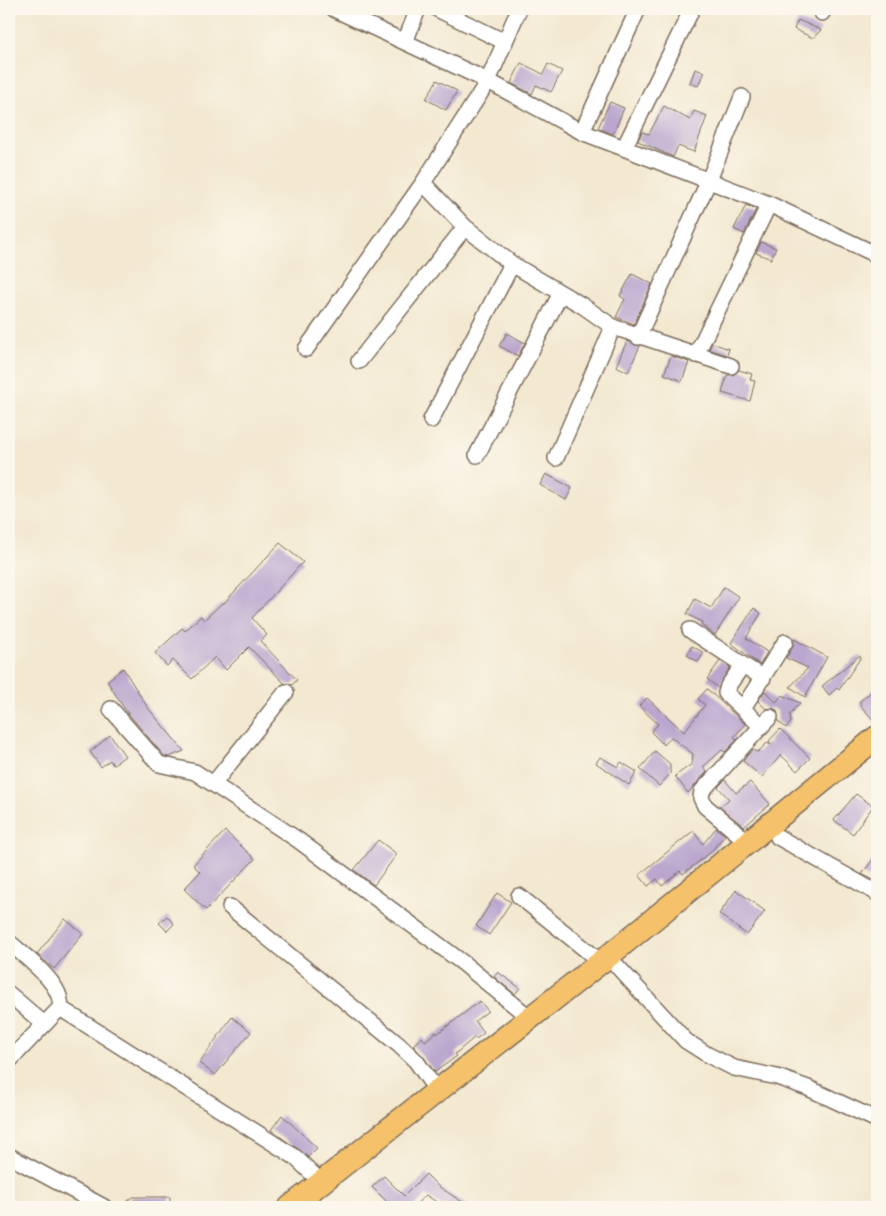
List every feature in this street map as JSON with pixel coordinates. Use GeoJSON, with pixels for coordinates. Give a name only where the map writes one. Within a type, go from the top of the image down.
{"type":"FeatureCollection","features":[{"type":"Feature","properties":{"kind":"highway"},"geometry":{"type":"LineString","coordinates":[[312,1207],[609,964],[748,842],[877,737]]}},
{"type":"Feature","properties":{"kind":"highway"},"geometry":{"type":"LineString","coordinates":[[290,1207],[530,1018],[609,964],[778,837],[877,755]]}},
{"type":"Feature","properties":{"kind":"street"},"geometry":{"type":"LineString","coordinates":[[405,42],[418,9]]}},
{"type":"Feature","properties":{"kind":"street"},"geometry":{"type":"LineString","coordinates":[[438,9],[505,42]]}},
{"type":"Feature","properties":{"kind":"street"},"geometry":{"type":"LineString","coordinates":[[306,349],[423,183],[488,81],[519,9]]}},
{"type":"Feature","properties":{"kind":"street"},"geometry":{"type":"LineString","coordinates":[[582,132],[638,9]]}},
{"type":"Feature","properties":{"kind":"street"},"geometry":{"type":"LineString","coordinates":[[624,148],[692,9]]}},
{"type":"Feature","properties":{"kind":"street"},"geometry":{"type":"LineString","coordinates":[[338,10],[488,81],[582,132],[769,204],[877,255]]}},
{"type":"Feature","properties":{"kind":"street"},"geometry":{"type":"LineString","coordinates":[[638,337],[709,180],[742,97]]}},
{"type":"Feature","properties":{"kind":"street"},"geometry":{"type":"LineString","coordinates":[[423,183],[465,227],[512,264],[613,327],[638,337],[731,366]]}},
{"type":"Feature","properties":{"kind":"street"},"geometry":{"type":"LineString","coordinates":[[696,355],[769,204]]}},
{"type":"Feature","properties":{"kind":"street"},"geometry":{"type":"LineString","coordinates":[[359,361],[465,227]]}},
{"type":"Feature","properties":{"kind":"street"},"geometry":{"type":"LineString","coordinates":[[430,420],[512,264]]}},
{"type":"Feature","properties":{"kind":"street"},"geometry":{"type":"LineString","coordinates":[[477,455],[561,293]]}},
{"type":"Feature","properties":{"kind":"street"},"geometry":{"type":"LineString","coordinates":[[556,458],[613,327]]}},
{"type":"Feature","properties":{"kind":"street"},"geometry":{"type":"LineString","coordinates":[[690,630],[762,678]]}},
{"type":"Feature","properties":{"kind":"street"},"geometry":{"type":"LineString","coordinates":[[743,708],[785,642]]}},
{"type":"Feature","properties":{"kind":"street"},"geometry":{"type":"LineString","coordinates":[[743,665],[726,690],[729,698],[765,721],[702,790],[701,798],[705,806],[748,842]]}},
{"type":"Feature","properties":{"kind":"street"},"geometry":{"type":"LineString","coordinates":[[214,783],[286,692]]}},
{"type":"Feature","properties":{"kind":"street"},"geometry":{"type":"LineString","coordinates":[[111,709],[159,764],[195,772],[214,783],[382,902],[463,963],[530,1018]]}},
{"type":"Feature","properties":{"kind":"street"},"geometry":{"type":"LineString","coordinates":[[778,837],[877,893]]}},
{"type":"Feature","properties":{"kind":"street"},"geometry":{"type":"LineString","coordinates":[[519,896],[609,964],[686,1041],[708,1055],[734,1068],[777,1077],[808,1088],[877,1120]]}},
{"type":"Feature","properties":{"kind":"street"},"geometry":{"type":"LineString","coordinates":[[230,907],[399,1045],[416,1061],[437,1092]]}},
{"type":"Feature","properties":{"kind":"street"},"geometry":{"type":"LineString","coordinates":[[9,942],[43,973],[55,987],[62,1001],[60,1008],[9,1061]]}},
{"type":"Feature","properties":{"kind":"street"},"geometry":{"type":"LineString","coordinates":[[9,994],[44,1024]]}},
{"type":"Feature","properties":{"kind":"street"},"geometry":{"type":"LineString","coordinates":[[60,1008],[295,1157],[322,1182]]}},
{"type":"Feature","properties":{"kind":"street"},"geometry":{"type":"LineString","coordinates":[[9,1156],[104,1207]]}},
{"type":"Feature","properties":{"kind":"building"},"geometry":{"type":"Polygon","coordinates":[[[798,20],[821,30],[813,38],[794,29],[798,20]]]}},
{"type":"Feature","properties":{"kind":"building"},"geometry":{"type":"Polygon","coordinates":[[[521,63],[543,74],[548,64],[562,71],[551,92],[536,85],[532,94],[511,83],[521,63]]]}},
{"type":"Feature","properties":{"kind":"building"},"geometry":{"type":"Polygon","coordinates":[[[695,69],[704,72],[698,86],[690,83],[695,69]]]}},
{"type":"Feature","properties":{"kind":"building"},"geometry":{"type":"Polygon","coordinates":[[[437,80],[457,91],[446,110],[426,99],[437,80]]]}},
{"type":"Feature","properties":{"kind":"building"},"geometry":{"type":"Polygon","coordinates":[[[610,102],[624,108],[613,134],[598,128],[610,102]]]}},
{"type":"Feature","properties":{"kind":"building"},"geometry":{"type":"Polygon","coordinates":[[[664,106],[690,120],[694,111],[707,116],[694,152],[678,146],[673,157],[638,141],[642,132],[649,134],[664,106]]]}},
{"type":"Feature","properties":{"kind":"building"},"geometry":{"type":"Polygon","coordinates":[[[746,205],[756,209],[744,234],[734,229],[746,205]]]}},
{"type":"Feature","properties":{"kind":"building"},"geometry":{"type":"Polygon","coordinates":[[[761,242],[776,248],[771,259],[756,253],[761,242]]]}},
{"type":"Feature","properties":{"kind":"building"},"geometry":{"type":"Polygon","coordinates":[[[632,274],[652,284],[634,324],[616,317],[625,299],[620,296],[632,274]]]}},
{"type":"Feature","properties":{"kind":"building"},"geometry":{"type":"Polygon","coordinates":[[[507,333],[525,343],[518,356],[499,346],[507,333]]]}},
{"type":"Feature","properties":{"kind":"building"},"geometry":{"type":"Polygon","coordinates":[[[627,341],[640,346],[628,372],[616,366],[627,341]]]}},
{"type":"Feature","properties":{"kind":"building"},"geometry":{"type":"Polygon","coordinates":[[[712,343],[729,349],[727,355],[709,349],[712,343]]]}},
{"type":"Feature","properties":{"kind":"building"},"geometry":{"type":"Polygon","coordinates":[[[671,356],[689,362],[682,381],[664,374],[671,356]]]}},
{"type":"Feature","properties":{"kind":"building"},"geometry":{"type":"Polygon","coordinates":[[[739,370],[752,374],[750,380],[755,381],[750,401],[722,393],[727,375],[733,375],[739,370]]]}},
{"type":"Feature","properties":{"kind":"building"},"geometry":{"type":"Polygon","coordinates":[[[546,474],[572,488],[566,500],[540,485],[546,474]]]}},
{"type":"Feature","properties":{"kind":"building"},"geometry":{"type":"Polygon","coordinates":[[[280,543],[303,562],[252,618],[267,635],[260,641],[297,680],[292,685],[284,683],[249,647],[226,670],[215,657],[192,679],[173,660],[167,666],[155,653],[182,628],[185,631],[201,616],[204,620],[223,604],[280,543]]]}},
{"type":"Feature","properties":{"kind":"building"},"geometry":{"type":"Polygon","coordinates":[[[724,587],[739,597],[715,635],[701,624],[702,622],[687,614],[695,599],[711,608],[724,587]]]}},
{"type":"Feature","properties":{"kind":"building"},"geometry":{"type":"Polygon","coordinates":[[[754,608],[761,613],[746,638],[767,652],[760,665],[731,643],[754,608]]]}},
{"type":"Feature","properties":{"kind":"building"},"geometry":{"type":"Polygon","coordinates":[[[794,639],[827,657],[805,697],[790,687],[808,668],[786,658],[793,647],[794,639]]]}},
{"type":"Feature","properties":{"kind":"building"},"geometry":{"type":"Polygon","coordinates":[[[692,646],[704,653],[698,662],[687,655],[692,646]]]}},
{"type":"Feature","properties":{"kind":"building"},"geometry":{"type":"Polygon","coordinates":[[[859,656],[861,657],[839,690],[837,688],[829,695],[822,686],[859,656]]]}},
{"type":"Feature","properties":{"kind":"building"},"geometry":{"type":"Polygon","coordinates":[[[720,661],[730,667],[718,688],[707,679],[720,661]]]}},
{"type":"Feature","properties":{"kind":"building"},"geometry":{"type":"Polygon","coordinates":[[[123,668],[148,708],[184,751],[169,757],[164,756],[126,711],[107,681],[123,668]]]}},
{"type":"Feature","properties":{"kind":"building"},"geometry":{"type":"Polygon","coordinates":[[[877,687],[877,724],[860,705],[860,701],[877,687]]]}},
{"type":"Feature","properties":{"kind":"building"},"geometry":{"type":"Polygon","coordinates":[[[707,689],[745,724],[734,737],[737,740],[725,752],[722,750],[703,767],[707,772],[688,793],[675,776],[692,764],[693,754],[671,737],[664,745],[651,732],[658,724],[639,706],[647,698],[684,732],[705,705],[698,699],[707,689]]]}},
{"type":"Feature","properties":{"kind":"building"},"geometry":{"type":"Polygon","coordinates":[[[765,691],[776,702],[782,695],[800,703],[790,714],[791,722],[786,728],[778,721],[777,710],[772,708],[766,709],[758,701],[765,691]]]}},
{"type":"Feature","properties":{"kind":"building"},"geometry":{"type":"Polygon","coordinates":[[[780,729],[810,758],[797,771],[781,755],[762,777],[743,761],[752,750],[758,752],[767,743],[771,745],[769,741],[780,729]]]}},
{"type":"Feature","properties":{"kind":"building"},"geometry":{"type":"Polygon","coordinates":[[[110,735],[125,756],[113,765],[110,760],[101,767],[90,752],[110,735]]]}},
{"type":"Feature","properties":{"kind":"building"},"geometry":{"type":"Polygon","coordinates":[[[655,751],[670,764],[670,774],[659,786],[640,769],[655,751]]]}},
{"type":"Feature","properties":{"kind":"building"},"geometry":{"type":"Polygon","coordinates":[[[600,757],[618,767],[621,762],[637,772],[629,785],[596,763],[600,757]]]}},
{"type":"Feature","properties":{"kind":"building"},"geometry":{"type":"Polygon","coordinates":[[[725,780],[736,793],[750,782],[770,804],[744,827],[720,807],[729,799],[718,787],[725,780]]]}},
{"type":"Feature","properties":{"kind":"building"},"geometry":{"type":"Polygon","coordinates":[[[856,794],[873,806],[853,834],[834,820],[856,794]]]}},
{"type":"Feature","properties":{"kind":"building"},"geometry":{"type":"Polygon","coordinates":[[[716,828],[725,835],[711,852],[683,874],[680,871],[662,886],[657,879],[648,886],[639,875],[693,831],[703,844],[716,828]]]}},
{"type":"Feature","properties":{"kind":"building"},"geometry":{"type":"Polygon","coordinates":[[[225,831],[255,859],[206,910],[184,889],[200,872],[193,865],[225,831]]]}},
{"type":"Feature","properties":{"kind":"building"},"geometry":{"type":"Polygon","coordinates":[[[378,840],[397,854],[374,885],[354,870],[378,840]]]}},
{"type":"Feature","properties":{"kind":"building"},"geometry":{"type":"Polygon","coordinates":[[[877,854],[877,882],[862,874],[877,854]]]}},
{"type":"Feature","properties":{"kind":"building"},"geometry":{"type":"Polygon","coordinates":[[[736,890],[765,911],[747,935],[719,914],[736,890]]]}},
{"type":"Feature","properties":{"kind":"building"},"geometry":{"type":"Polygon","coordinates":[[[497,893],[511,902],[489,935],[476,926],[497,893]]]}},
{"type":"Feature","properties":{"kind":"building"},"geometry":{"type":"Polygon","coordinates":[[[167,916],[174,924],[167,931],[159,923],[167,916]]]}},
{"type":"Feature","properties":{"kind":"building"},"geometry":{"type":"Polygon","coordinates":[[[65,919],[83,934],[54,969],[37,954],[65,919]]]}},
{"type":"Feature","properties":{"kind":"building"},"geometry":{"type":"Polygon","coordinates":[[[498,972],[520,988],[515,994],[494,977],[498,972]]]}},
{"type":"Feature","properties":{"kind":"building"},"geometry":{"type":"Polygon","coordinates":[[[480,1001],[488,1011],[475,1021],[484,1033],[476,1039],[475,1037],[455,1054],[457,1056],[435,1072],[413,1045],[422,1037],[425,1041],[436,1032],[437,1034],[480,1001]]]}},
{"type":"Feature","properties":{"kind":"building"},"geometry":{"type":"Polygon","coordinates":[[[232,1017],[251,1032],[215,1075],[199,1063],[232,1017]]]}},
{"type":"Feature","properties":{"kind":"building"},"geometry":{"type":"Polygon","coordinates":[[[282,1115],[317,1148],[308,1157],[271,1130],[282,1115]]]}},
{"type":"Feature","properties":{"kind":"building"},"geometry":{"type":"Polygon","coordinates":[[[426,1174],[438,1186],[470,1207],[444,1207],[426,1195],[413,1207],[392,1207],[372,1187],[384,1176],[404,1196],[426,1174]]]}},
{"type":"Feature","properties":{"kind":"building"},"geometry":{"type":"Polygon","coordinates":[[[133,1197],[170,1197],[170,1207],[120,1207],[133,1197]]]}}]}
